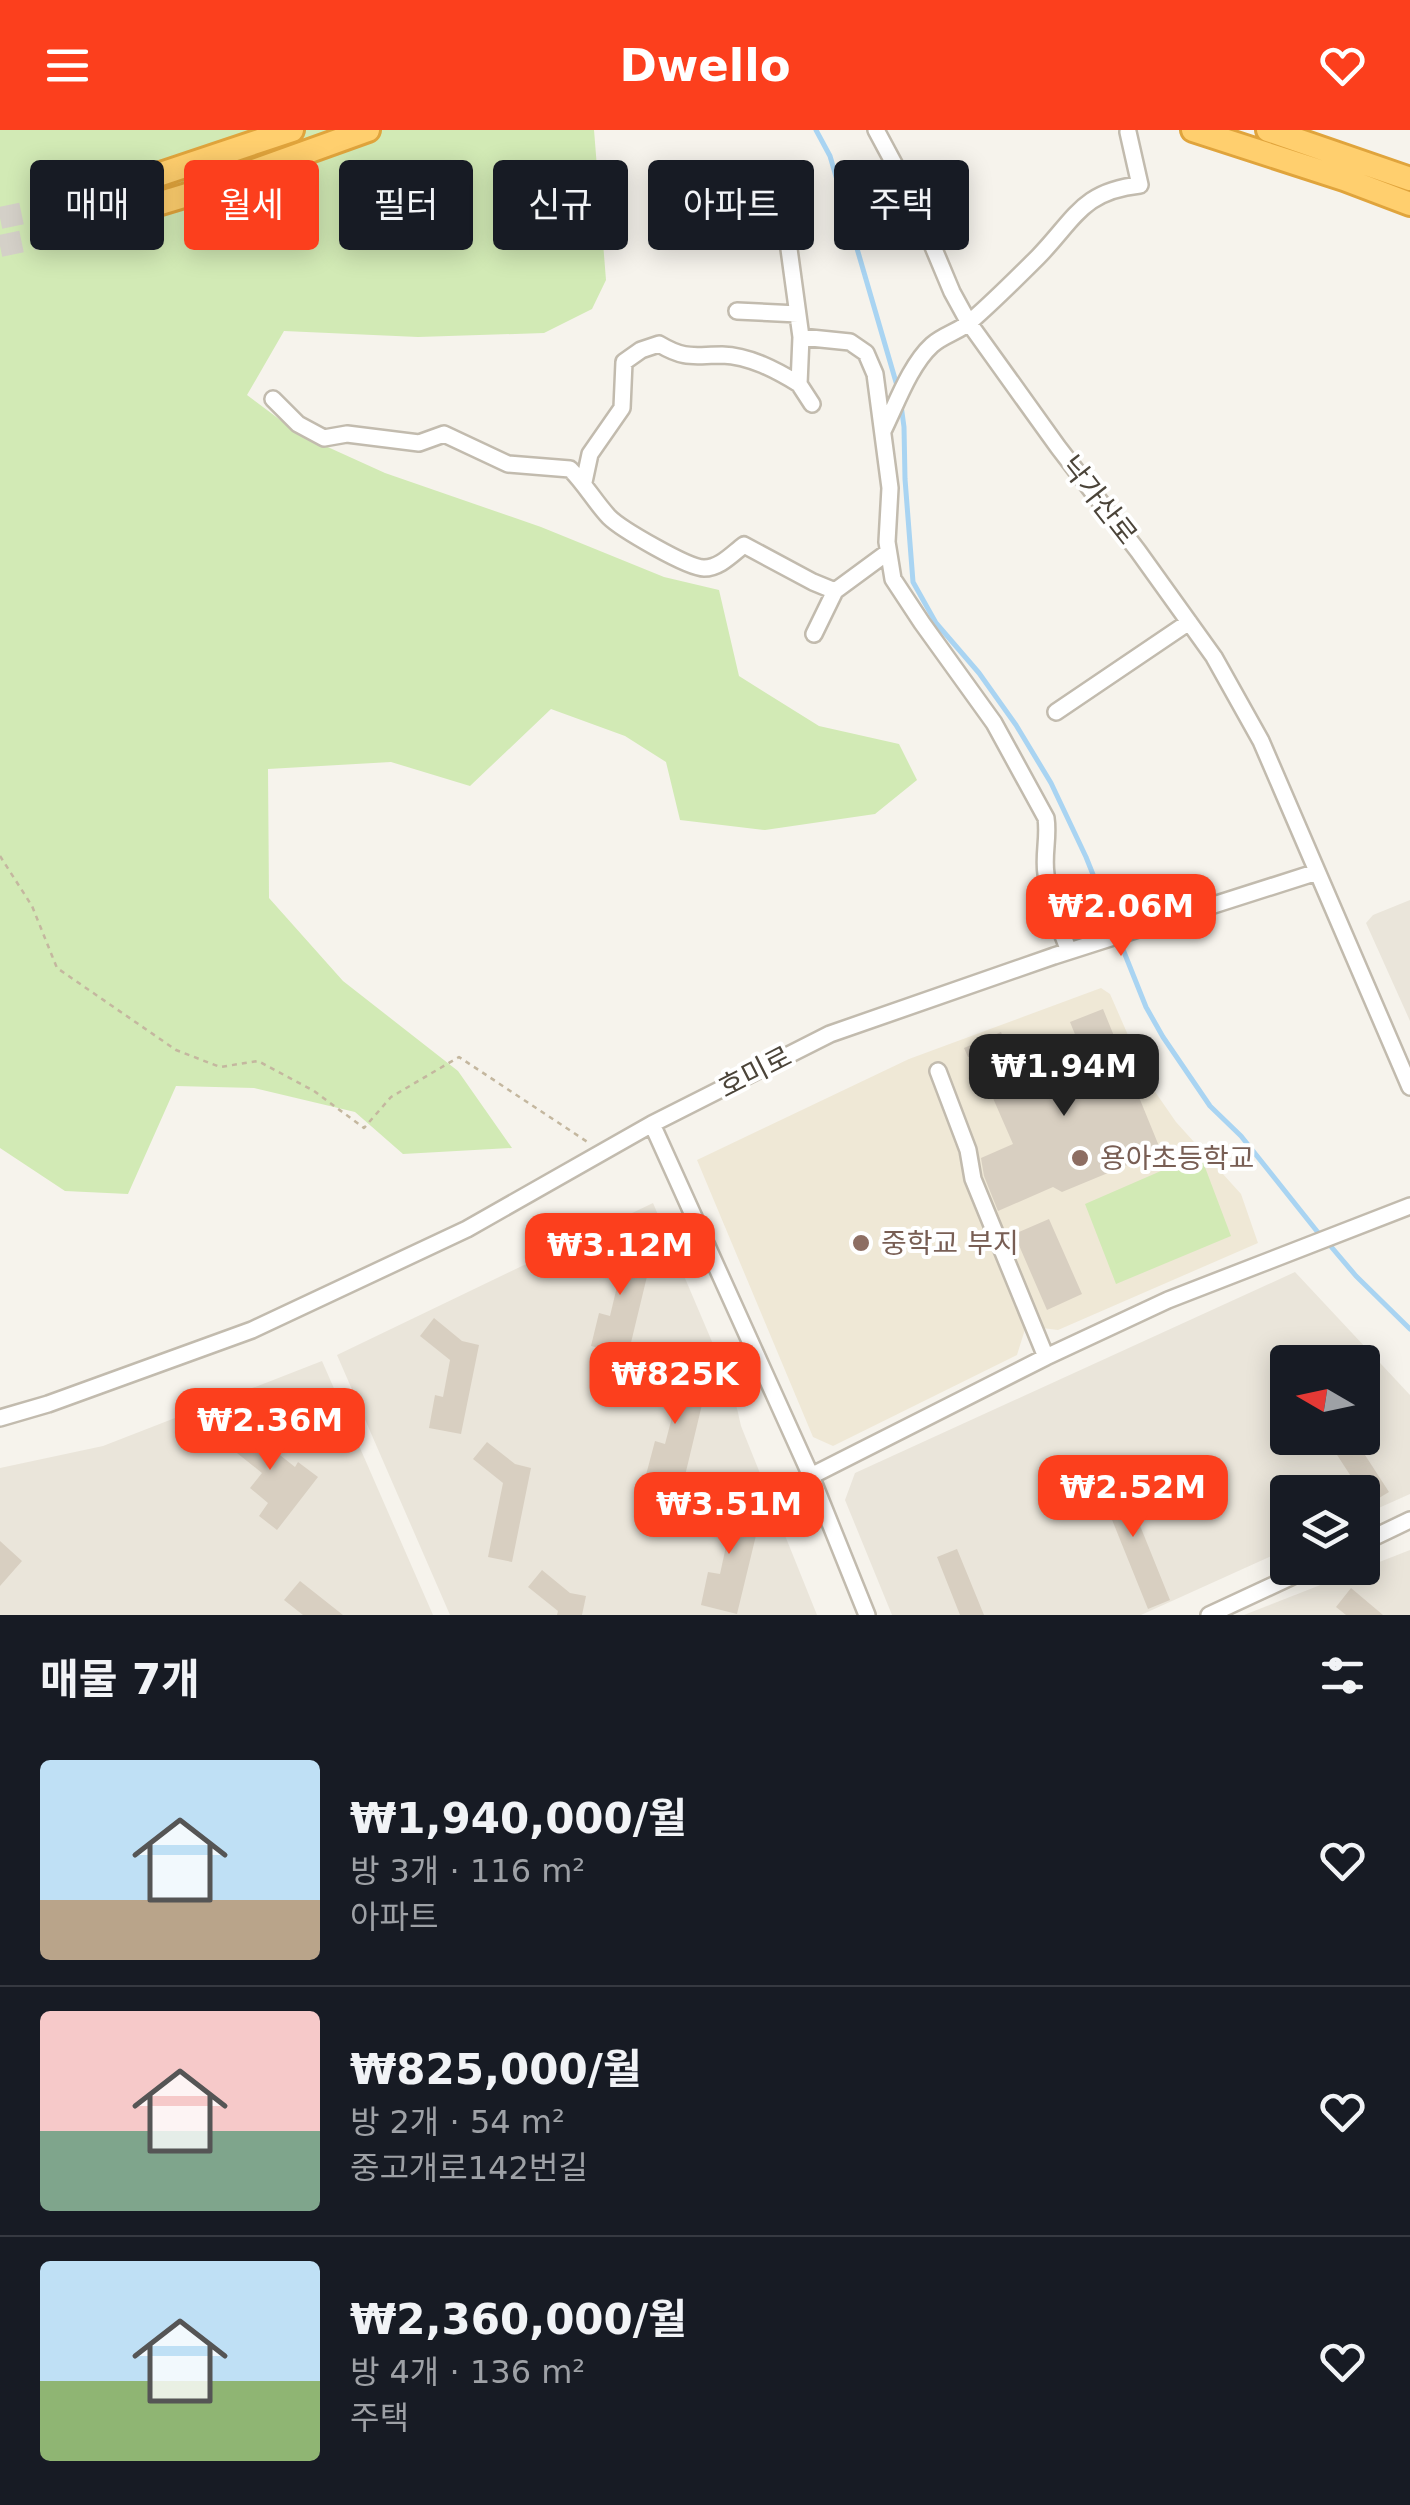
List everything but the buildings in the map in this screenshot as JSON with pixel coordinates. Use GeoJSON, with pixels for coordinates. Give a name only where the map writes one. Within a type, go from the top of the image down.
{"type":"FeatureCollection","features":[{"type":"Feature","properties":{"kind":"highway"},"geometry":{"type":"LineString","coordinates":[[164,173],[292,130]]}},
{"type":"Feature","properties":{"kind":"highway"},"geometry":{"type":"LineString","coordinates":[[164,202],[368,130]]}},
{"type":"Feature","properties":{"kind":"highway"},"geometry":{"type":"LineString","coordinates":[[1193,130],[1344,178],[1410,204]]}},
{"type":"Feature","properties":{"kind":"highway"},"geometry":{"type":"LineString","coordinates":[[1268,130],[1410,179]]}},
{"type":"Feature","properties":{"kind":"street","name":"낙가산로"},"geometry":{"type":"LineString","coordinates":[[876,130],[970,323],[1214,658],[1261,741],[1317,872]]}},
{"type":"Feature","properties":{"kind":"street"},"geometry":{"type":"LineString","coordinates":[[883,431],[909,377],[932,345],[970,323],[1090,201],[1114,188],[1140,185],[1128,132]]}},
{"type":"Feature","properties":{"kind":"street"},"geometry":{"type":"LineString","coordinates":[[789,250],[801,336],[799,384]]}},
{"type":"Feature","properties":{"kind":"street"},"geometry":{"type":"LineString","coordinates":[[738,311],[798,314]]}},
{"type":"Feature","properties":{"kind":"street"},"geometry":{"type":"LineString","coordinates":[[801,336],[850,342],[866,353],[875,374],[890,488],[887,542],[893,579],[994,723],[1046,818],[1045,870],[1052,908],[1069,952]]}},
{"type":"Feature","properties":{"kind":"street"},"geometry":{"type":"LineString","coordinates":[[584,482],[590,454],[622,408],[624,362],[640,350],[659,344],[696,358],[725,355],[779,371],[799,384],[812,404]]}},
{"type":"Feature","properties":{"kind":"street"},"geometry":{"type":"LineString","coordinates":[[273,399],[298,424],[324,438],[347,434],[419,443],[444,434],[508,464],[570,469],[611,519],[669,555],[702,568],[718,565],[744,545],[835,591]]}},
{"type":"Feature","properties":{"kind":"street"},"geometry":{"type":"LineString","coordinates":[[814,634],[835,591],[888,552]]}},
{"type":"Feature","properties":{"kind":"street"},"geometry":{"type":"LineString","coordinates":[[1056,712],[1189,622]]}},
{"type":"Feature","properties":{"kind":"street"},"geometry":{"type":"LineString","coordinates":[[1317,872],[1410,1087]]}},
{"type":"Feature","properties":{"kind":"street","name":"호미로"},"geometry":{"type":"LineString","coordinates":[[0,1418],[252,1330],[467,1229],[652,1124],[830,1034],[1317,872]]}},
{"type":"Feature","properties":{"kind":"street"},"geometry":{"type":"LineString","coordinates":[[938,1070],[968,1150],[973,1179],[1046,1357]]}},
{"type":"Feature","properties":{"kind":"street"},"geometry":{"type":"LineString","coordinates":[[652,1124],[811,1476],[868,1615]]}},
{"type":"Feature","properties":{"kind":"street"},"geometry":{"type":"LineString","coordinates":[[811,1476],[1168,1300],[1410,1206]]}},
{"type":"Feature","properties":{"kind":"street"},"geometry":{"type":"LineString","coordinates":[[1380,1534],[1410,1520]]}},
{"type":"Feature","properties":{"kind":"street"},"geometry":{"type":"LineString","coordinates":[[1210,1615],[1274,1585]]}},
{"type":"Feature","properties":{"kind":"path"},"geometry":{"type":"LineString","coordinates":[[0,856],[32,906],[56,968],[176,1050],[220,1067],[258,1061],[314,1091],[364,1128],[392,1098],[459,1057],[603,1152]]}},
{"type":"Feature","properties":{"kind":"shaded area"},"geometry":{"type":"Polygon","coordinates":[[[1410,900],[1410,1021],[1366,923],[1373,915],[1410,900]]]}},
{"type":"Feature","properties":{"kind":"shaded area"},"geometry":{"type":"Polygon","coordinates":[[[1101,988],[1110,994],[1149,1083],[1176,1122],[1241,1194],[1258,1243],[1058,1330],[1026,1326],[1017,1355],[833,1446],[813,1437],[697,1160],[909,1059],[1101,988]]]}},
{"type":"Feature","properties":{"kind":"shaded area"},"geometry":{"type":"Polygon","coordinates":[[[653,1203],[733,1391],[741,1426],[817,1615],[450,1615],[337,1355],[653,1203]]]}},
{"type":"Feature","properties":{"kind":"shaded area"},"geometry":{"type":"Polygon","coordinates":[[[1295,1272],[1363,1345],[1270,1345],[1270,1455],[1380,1455],[1380,1363],[1410,1395],[1410,1494],[1380,1507],[1380,1475],[1270,1475],[1270,1557],[1141,1615],[892,1615],[845,1500],[855,1473],[1295,1272]]]}},
{"type":"Feature","properties":{"kind":"shaded area"},"geometry":{"type":"Polygon","coordinates":[[[322,1361],[433,1615],[0,1615],[0,1468],[103,1446],[322,1361]]]}},
{"type":"Feature","properties":{"kind":"shaded area"},"geometry":{"type":"Polygon","coordinates":[[[1410,1550],[1410,1615],[1244,1615],[1321,1585],[1380,1585],[1380,1562],[1410,1550]]]}},
{"type":"Feature","properties":{"kind":"green space"},"geometry":{"type":"Polygon","coordinates":[[[0,130],[594,130],[596,160],[493,160],[493,250],[604,250],[606,280],[592,309],[544,333],[418,337],[284,331],[247,395],[299,434],[385,473],[541,527],[664,577],[719,590],[739,676],[819,726],[899,744],[917,780],[875,814],[765,830],[680,820],[666,762],[625,736],[551,709],[470,786],[391,762],[268,769],[269,898],[343,981],[458,1071],[512,1148],[403,1154],[355,1112],[254,1088],[176,1086],[128,1194],[65,1191],[0,1148],[0,130]]]}},
{"type":"Feature","properties":{"kind":"green space"},"geometry":{"type":"Polygon","coordinates":[[[1200,1154],[1231,1236],[1116,1284],[1085,1204],[1200,1154]]]}},
{"type":"Feature","properties":{"kind":"waterway"},"geometry":{"type":"LineString","coordinates":[[816,130],[830,156],[898,389]]}},
{"type":"Feature","properties":{"kind":"waterway"},"geometry":{"type":"LineString","coordinates":[[901,405],[913,582],[936,623],[979,673],[1051,783],[1086,857],[1146,1007],[1163,1037],[1210,1106],[1241,1136],[1320,1235]]}},
{"type":"Feature","properties":{"kind":"waterway"},"geometry":{"type":"LineString","coordinates":[[1328,1243],[1410,1329]]}},
{"type":"Feature","properties":{"kind":"tunnel"},"geometry":{"type":"LineString","coordinates":[[0,218],[30,212]]}},
{"type":"Feature","properties":{"kind":"tunnel"},"geometry":{"type":"LineString","coordinates":[[0,246],[30,240]]}},
{"type":"Feature","properties":{"kind":"place","name":"용아초등학교"},"geometry":{"type":"Point","coordinates":[1080,1158]}},
{"type":"Feature","properties":{"kind":"place","name":"중학교 부지"},"geometry":{"type":"Point","coordinates":[861,1243]}}]}
